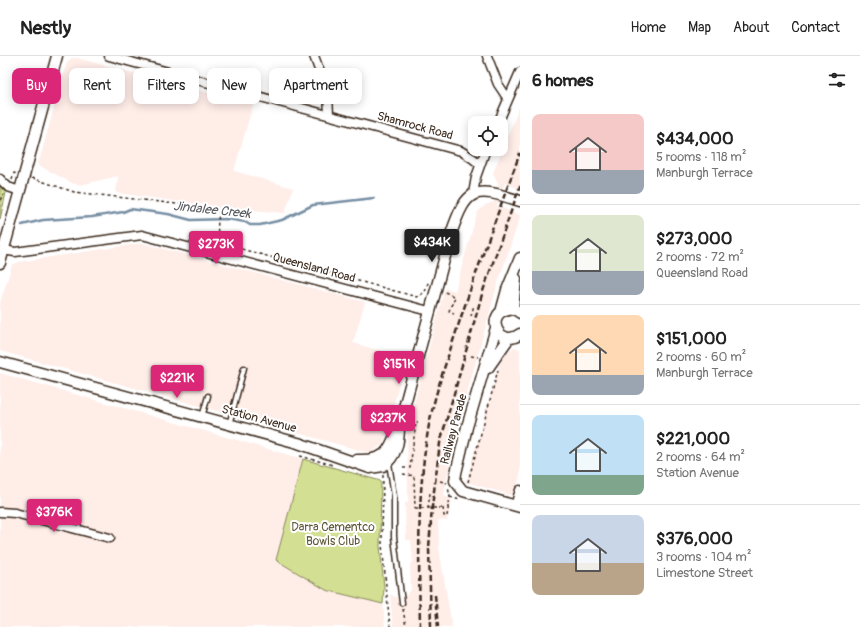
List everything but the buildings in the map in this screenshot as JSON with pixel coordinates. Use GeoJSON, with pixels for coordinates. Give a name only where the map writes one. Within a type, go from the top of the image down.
{"type":"FeatureCollection","features":[{"type":"Feature","properties":{"kind":"street"},"geometry":{"type":"LineString","coordinates":[[0,263],[57,56]]}},
{"type":"Feature","properties":{"kind":"street","name":"Shamrock Road"},"geometry":{"type":"LineString","coordinates":[[109,56],[461,151],[480,164]]}},
{"type":"Feature","properties":{"kind":"street"},"geometry":{"type":"LineString","coordinates":[[314,56],[328,94],[329,115]]}},
{"type":"Feature","properties":{"kind":"street"},"geometry":{"type":"LineString","coordinates":[[487,56],[498,84],[508,99]]}},
{"type":"Feature","properties":{"kind":"street"},"geometry":{"type":"LineString","coordinates":[[501,116],[520,72]]}},
{"type":"Feature","properties":{"kind":"street"},"geometry":{"type":"LineString","coordinates":[[473,194],[483,156]]}},
{"type":"Feature","properties":{"kind":"street"},"geometry":{"type":"LineString","coordinates":[[0,179],[8,187],[20,190]]}},
{"type":"Feature","properties":{"kind":"street"},"geometry":{"type":"LineString","coordinates":[[389,458],[399,439],[400,426],[429,312],[458,214],[466,200],[473,194],[491,192],[520,201]]}},
{"type":"Feature","properties":{"kind":"street","name":"Queensland Road"},"geometry":{"type":"LineString","coordinates":[[4,250],[15,252],[142,235],[429,312]]}},
{"type":"Feature","properties":{"kind":"street"},"geometry":{"type":"LineString","coordinates":[[520,258],[506,290],[501,312],[516,311],[514,285],[520,264]]}},
{"type":"Feature","properties":{"kind":"street","name":"Railway Parade"},"geometry":{"type":"LineString","coordinates":[[501,312],[496,319],[496,328],[456,472],[455,481],[463,492],[518,506]]}},
{"type":"Feature","properties":{"kind":"street"},"geometry":{"type":"LineString","coordinates":[[496,328],[501,335],[516,337]]}},
{"type":"Feature","properties":{"kind":"street","name":"Railway Parade"},"geometry":{"type":"LineString","coordinates":[[482,378],[516,337]]}},
{"type":"Feature","properties":{"kind":"street","name":"Station Avenue"},"geometry":{"type":"LineString","coordinates":[[0,362],[348,459],[370,468],[384,466],[389,458]]}},
{"type":"Feature","properties":{"kind":"street"},"geometry":{"type":"LineString","coordinates":[[518,506],[520,490]]}},
{"type":"Feature","properties":{"kind":"street"},"geometry":{"type":"LineString","coordinates":[[0,512],[15,513],[110,538]]}},
{"type":"Feature","properties":{"kind":"lane"},"geometry":{"type":"LineString","coordinates":[[228,425],[244,368]]}},
{"type":"Feature","properties":{"kind":"lane"},"geometry":{"type":"LineString","coordinates":[[202,418],[208,396]]}},
{"type":"Feature","properties":{"kind":"lane"},"geometry":{"type":"LineString","coordinates":[[389,458],[394,496],[394,537],[402,603]]}},
{"type":"Feature","properties":{"kind":"path"},"geometry":{"type":"LineString","coordinates":[[11,181],[14,173],[17,174]]}},
{"type":"Feature","properties":{"kind":"path"},"geometry":{"type":"LineString","coordinates":[[34,178],[74,192],[219,209],[219,240],[223,244],[417,296],[425,292],[428,280]]}},
{"type":"Feature","properties":{"kind":"path"},"geometry":{"type":"LineString","coordinates":[[0,200],[5,192]]}},
{"type":"Feature","properties":{"kind":"path"},"geometry":{"type":"LineString","coordinates":[[443,291],[455,297],[449,311],[454,313]]}},
{"type":"Feature","properties":{"kind":"path"},"geometry":{"type":"LineString","coordinates":[[470,316],[474,305]]}},
{"type":"Feature","properties":{"kind":"path"},"geometry":{"type":"LineString","coordinates":[[468,484],[499,366]]}},
{"type":"Feature","properties":{"kind":"path"},"geometry":{"type":"LineString","coordinates":[[403,468],[410,468],[416,422],[418,422]]}},
{"type":"Feature","properties":{"kind":"path"},"geometry":{"type":"LineString","coordinates":[[403,474],[414,476],[415,508],[443,508],[444,516],[447,516],[447,507],[450,497],[446,482],[440,481]]}},
{"type":"Feature","properties":{"kind":"path"},"geometry":{"type":"LineString","coordinates":[[383,476],[382,544],[390,627]]}},
{"type":"Feature","properties":{"kind":"path"},"geometry":{"type":"LineString","coordinates":[[428,508],[430,493]]}},
{"type":"Feature","properties":{"kind":"path"},"geometry":{"type":"LineString","coordinates":[[447,507],[453,507]]}},
{"type":"Feature","properties":{"kind":"path"},"geometry":{"type":"LineString","coordinates":[[402,603],[406,627]]}},
{"type":"Feature","properties":{"kind":"shaded area"},"geometry":{"type":"Polygon","coordinates":[[[72,58],[77,58],[114,68],[69,68],[69,104],[125,104],[125,71],[133,73],[133,104],[199,104],[199,91],[207,93],[207,104],[253,105],[234,171],[293,188],[285,213],[219,207],[116,193],[118,176],[80,185],[72,183],[38,165],[55,104],[61,104],[61,83],[67,62],[72,58]]]}},
{"type":"Feature","properties":{"kind":"shaded area"},"geometry":{"type":"Polygon","coordinates":[[[520,105],[520,189],[505,183],[502,190],[500,189],[493,173],[500,156],[508,156],[508,135],[520,105]]]}},
{"type":"Feature","properties":{"kind":"shaded area"},"geometry":{"type":"Polygon","coordinates":[[[499,200],[497,206],[520,215],[520,217],[497,286],[453,443],[444,495],[452,501],[447,521],[438,520],[439,548],[452,627],[393,627],[390,594],[398,598],[399,603],[405,602],[404,597],[411,590],[410,563],[413,563],[411,540],[406,540],[405,503],[408,502],[407,429],[445,288],[455,291],[477,213],[485,205],[499,200]]]}},
{"type":"Feature","properties":{"kind":"shaded area"},"geometry":{"type":"Polygon","coordinates":[[[142,243],[365,302],[353,343],[406,358],[383,444],[372,452],[366,452],[0,351],[0,303],[12,265],[19,262],[142,243]]]}},
{"type":"Feature","properties":{"kind":"shaded area"},"geometry":{"type":"Polygon","coordinates":[[[514,347],[520,349],[520,476],[514,496],[466,482],[497,372],[503,356],[514,347]]]}},
{"type":"Feature","properties":{"kind":"shaded area"},"geometry":{"type":"Polygon","coordinates":[[[0,373],[303,459],[276,560],[326,590],[383,604],[385,627],[0,627],[0,373]]]}},
{"type":"Feature","properties":{"kind":"green space"},"geometry":{"type":"Polygon","coordinates":[[[0,185],[6,193],[0,219],[0,185]]]}},
{"type":"Feature","properties":{"kind":"green space","name":"Darra Cementco Bowls Club"},"geometry":{"type":"Polygon","coordinates":[[[303,459],[381,481],[380,546],[384,587],[383,604],[326,590],[276,560],[303,459]]]}},
{"type":"Feature","properties":{"kind":"waterway","name":"Jindalee Creek"},"geometry":{"type":"LineString","coordinates":[[22,225],[43,220],[92,217],[123,212],[130,209],[168,214],[191,220],[227,219],[245,222],[250,225],[260,225],[282,220],[313,205],[374,198]]}},
{"type":"Feature","properties":{"kind":"railway"},"geometry":{"type":"LineString","coordinates":[[420,627],[420,508],[429,424],[439,386],[463,312],[520,153]]}},
{"type":"Feature","properties":{"kind":"railway"},"geometry":{"type":"LineString","coordinates":[[431,627],[429,548],[432,507],[440,443],[483,291],[520,186]]}},
{"type":"Feature","properties":{"kind":"railway"},"geometry":{"type":"LineString","coordinates":[[435,595],[438,627]]}}]}
